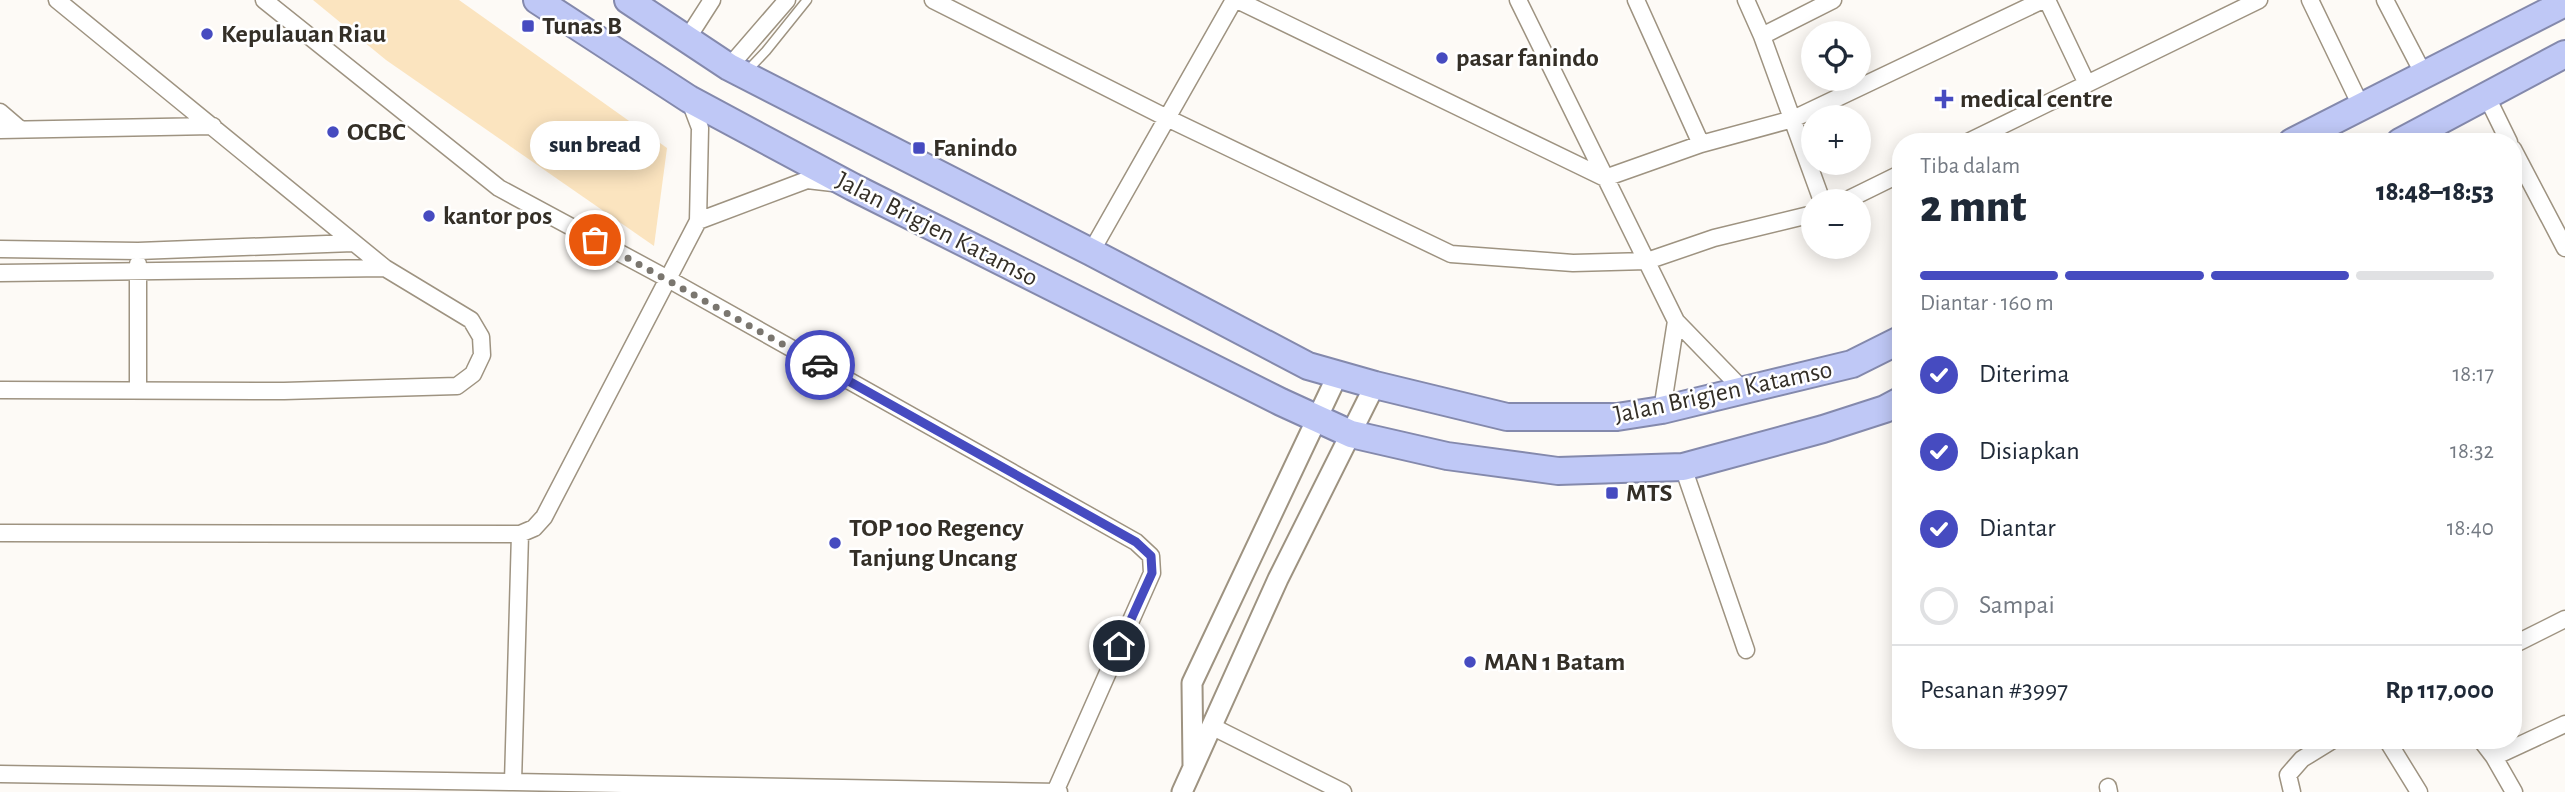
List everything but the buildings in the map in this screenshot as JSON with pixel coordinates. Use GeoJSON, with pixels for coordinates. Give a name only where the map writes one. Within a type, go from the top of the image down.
{"type":"FeatureCollection","features":[{"type":"Feature","properties":{"kind":"highway","name":"Jalan Brigjen Katamso"},"geometry":{"type":"LineString","coordinates":[[537,0],[690,99],[853,187],[1281,402],[1351,434],[1447,456],[1558,471],[1683,467],[1823,429],[1892,406]]}},
{"type":"Feature","properties":{"kind":"highway","name":"Jalan Brigjen Katamso"},"geometry":{"type":"LineString","coordinates":[[628,0],[736,70],[1091,251],[1308,366],[1375,385],[1507,417],[1617,417],[1661,410],[1852,364],[1892,344]]}},
{"type":"Feature","properties":{"kind":"highway"},"geometry":{"type":"LineString","coordinates":[[2309,133],[2565,3]]}},
{"type":"Feature","properties":{"kind":"highway"},"geometry":{"type":"LineString","coordinates":[[2417,133],[2565,54]]}},
{"type":"Feature","properties":{"kind":"street"},"geometry":{"type":"LineString","coordinates":[[0,390],[284,391],[457,386],[473,374],[482,355],[481,337],[471,320],[385,268],[57,0]]}},
{"type":"Feature","properties":{"kind":"street"},"geometry":{"type":"LineString","coordinates":[[0,774],[1056,792],[1152,573],[1151,556],[1136,542],[668,279],[499,188],[264,0]]}},
{"type":"Feature","properties":{"kind":"street"},"geometry":{"type":"LineString","coordinates":[[687,39],[712,0]]}},
{"type":"Feature","properties":{"kind":"street"},"geometry":{"type":"LineString","coordinates":[[736,70],[787,0]]}},
{"type":"Feature","properties":{"kind":"street"},"geometry":{"type":"LineString","coordinates":[[933,0],[1167,118],[1451,254],[1573,263],[1647,261],[1714,238],[1801,217]]}},
{"type":"Feature","properties":{"kind":"street"},"geometry":{"type":"LineString","coordinates":[[1091,251],[1236,0],[1605,178],[1701,144],[1793,119],[2045,0],[2087,84]]}},
{"type":"Feature","properties":{"kind":"street"},"geometry":{"type":"LineString","coordinates":[[1518,0],[1676,321],[1743,390]]}},
{"type":"Feature","properties":{"kind":"street"},"geometry":{"type":"LineString","coordinates":[[1636,0],[1701,144]]}},
{"type":"Feature","properties":{"kind":"street"},"geometry":{"type":"LineString","coordinates":[[1746,0],[1762,36],[1818,189]]}},
{"type":"Feature","properties":{"kind":"street"},"geometry":{"type":"LineString","coordinates":[[1762,36],[1833,0]]}},
{"type":"Feature","properties":{"kind":"street"},"geometry":{"type":"LineString","coordinates":[[1986,133],[2259,0]]}},
{"type":"Feature","properties":{"kind":"street"},"geometry":{"type":"LineString","coordinates":[[2310,0],[2361,106]]}},
{"type":"Feature","properties":{"kind":"street"},"geometry":{"type":"LineString","coordinates":[[2385,0],[2424,73]]}},
{"type":"Feature","properties":{"kind":"street"},"geometry":{"type":"LineString","coordinates":[[2487,97],[2505,133]]}},
{"type":"Feature","properties":{"kind":"street"},"geometry":{"type":"LineString","coordinates":[[0,533],[520,534],[534,528],[544,517],[698,221],[700,128],[690,99]]}},
{"type":"Feature","properties":{"kind":"street"},"geometry":{"type":"LineString","coordinates":[[0,112],[21,130]]}},
{"type":"Feature","properties":{"kind":"street"},"geometry":{"type":"LineString","coordinates":[[0,130],[213,126]]}},
{"type":"Feature","properties":{"kind":"street"},"geometry":{"type":"LineString","coordinates":[[2522,166],[2565,248]]}},
{"type":"Feature","properties":{"kind":"street"},"geometry":{"type":"LineString","coordinates":[[1869,189],[1892,178]]}},
{"type":"Feature","properties":{"kind":"street"},"geometry":{"type":"LineString","coordinates":[[698,221],[807,180],[853,187]]}},
{"type":"Feature","properties":{"kind":"street"},"geometry":{"type":"LineString","coordinates":[[0,249],[138,251],[353,243]]}},
{"type":"Feature","properties":{"kind":"street"},"geometry":{"type":"LineString","coordinates":[[138,251],[138,390]]}},
{"type":"Feature","properties":{"kind":"street"},"geometry":{"type":"LineString","coordinates":[[0,273],[385,268]]}},
{"type":"Feature","properties":{"kind":"street"},"geometry":{"type":"LineString","coordinates":[[1661,410],[1676,321]]}},
{"type":"Feature","properties":{"kind":"street"},"geometry":{"type":"LineString","coordinates":[[1193,769],[1192,684],[1338,374]]}},
{"type":"Feature","properties":{"kind":"street"},"geometry":{"type":"LineString","coordinates":[[1182,792],[1278,579],[1375,385]]}},
{"type":"Feature","properties":{"kind":"street"},"geometry":{"type":"LineString","coordinates":[[1683,467],[1746,650]]}},
{"type":"Feature","properties":{"kind":"street"},"geometry":{"type":"LineString","coordinates":[[513,782],[520,534]]}},
{"type":"Feature","properties":{"kind":"street"},"geometry":{"type":"LineString","coordinates":[[2522,640],[2565,619]]}},
{"type":"Feature","properties":{"kind":"street"},"geometry":{"type":"LineString","coordinates":[[2522,744],[2565,724]]}},
{"type":"Feature","properties":{"kind":"street"},"geometry":{"type":"LineString","coordinates":[[1213,727],[1343,792]]}},
{"type":"Feature","properties":{"kind":"street"},"geometry":{"type":"LineString","coordinates":[[2292,792],[2288,775],[2302,759],[2318,749]]}},
{"type":"Feature","properties":{"kind":"street"},"geometry":{"type":"LineString","coordinates":[[2393,749],[2419,792]]}},
{"type":"Feature","properties":{"kind":"street"},"geometry":{"type":"LineString","coordinates":[[2488,749],[2514,792]]}},
{"type":"Feature","properties":{"kind":"street"},"geometry":{"type":"LineString","coordinates":[[2494,757],[2511,749]]}},
{"type":"Feature","properties":{"kind":"lane"},"geometry":{"type":"LineString","coordinates":[[736,70],[766,51],[807,0]]}},
{"type":"Feature","properties":{"kind":"shaded area"},"geometry":{"type":"Polygon","coordinates":[[[313,0],[459,0],[667,148],[654,246],[386,60],[313,0]]]}},
{"type":"Feature","properties":{"kind":"way so far"},"geometry":{"type":"LineString","coordinates":[[595,240],[820,365]]}},
{"type":"Feature","properties":{"kind":"place","name":"Tunas B"},"geometry":{"type":"Point","coordinates":[528,26]}},
{"type":"Feature","properties":{"kind":"place","name":"Kepulauan Riau"},"geometry":{"type":"Point","coordinates":[207,34]}},
{"type":"Feature","properties":{"kind":"place","name":"pasar fanindo"},"geometry":{"type":"Point","coordinates":[1442,58]}},
{"type":"Feature","properties":{"kind":"place","name":"medical centre"},"geometry":{"type":"Point","coordinates":[1944,99]}},
{"type":"Feature","properties":{"kind":"place","name":"OCBC"},"geometry":{"type":"Point","coordinates":[333,132]}},
{"type":"Feature","properties":{"kind":"place","name":"Fanindo"},"geometry":{"type":"Point","coordinates":[919,148]}},
{"type":"Feature","properties":{"kind":"place","name":"kantor pos"},"geometry":{"type":"Point","coordinates":[429,216]}},
{"type":"Feature","properties":{"kind":"place","name":"sun bread"},"geometry":{"type":"Point","coordinates":[595,240]}},
{"type":"Feature","properties":{"kind":"place","name":"MTS"},"geometry":{"type":"Point","coordinates":[1612,493]}},
{"type":"Feature","properties":{"kind":"place","name":"TOP 100 Regency Tanjung Uncang"},"geometry":{"type":"Point","coordinates":[835,543]}},
{"type":"Feature","properties":{"kind":"place","name":"MAN 1 Batam"},"geometry":{"type":"Point","coordinates":[1470,662]}},
{"type":"Feature","properties":{"kind":"route"},"geometry":{"type":"LineString","coordinates":[[820,365],[1136,542],[1151,556],[1152,573],[1119,646]]}}]}
